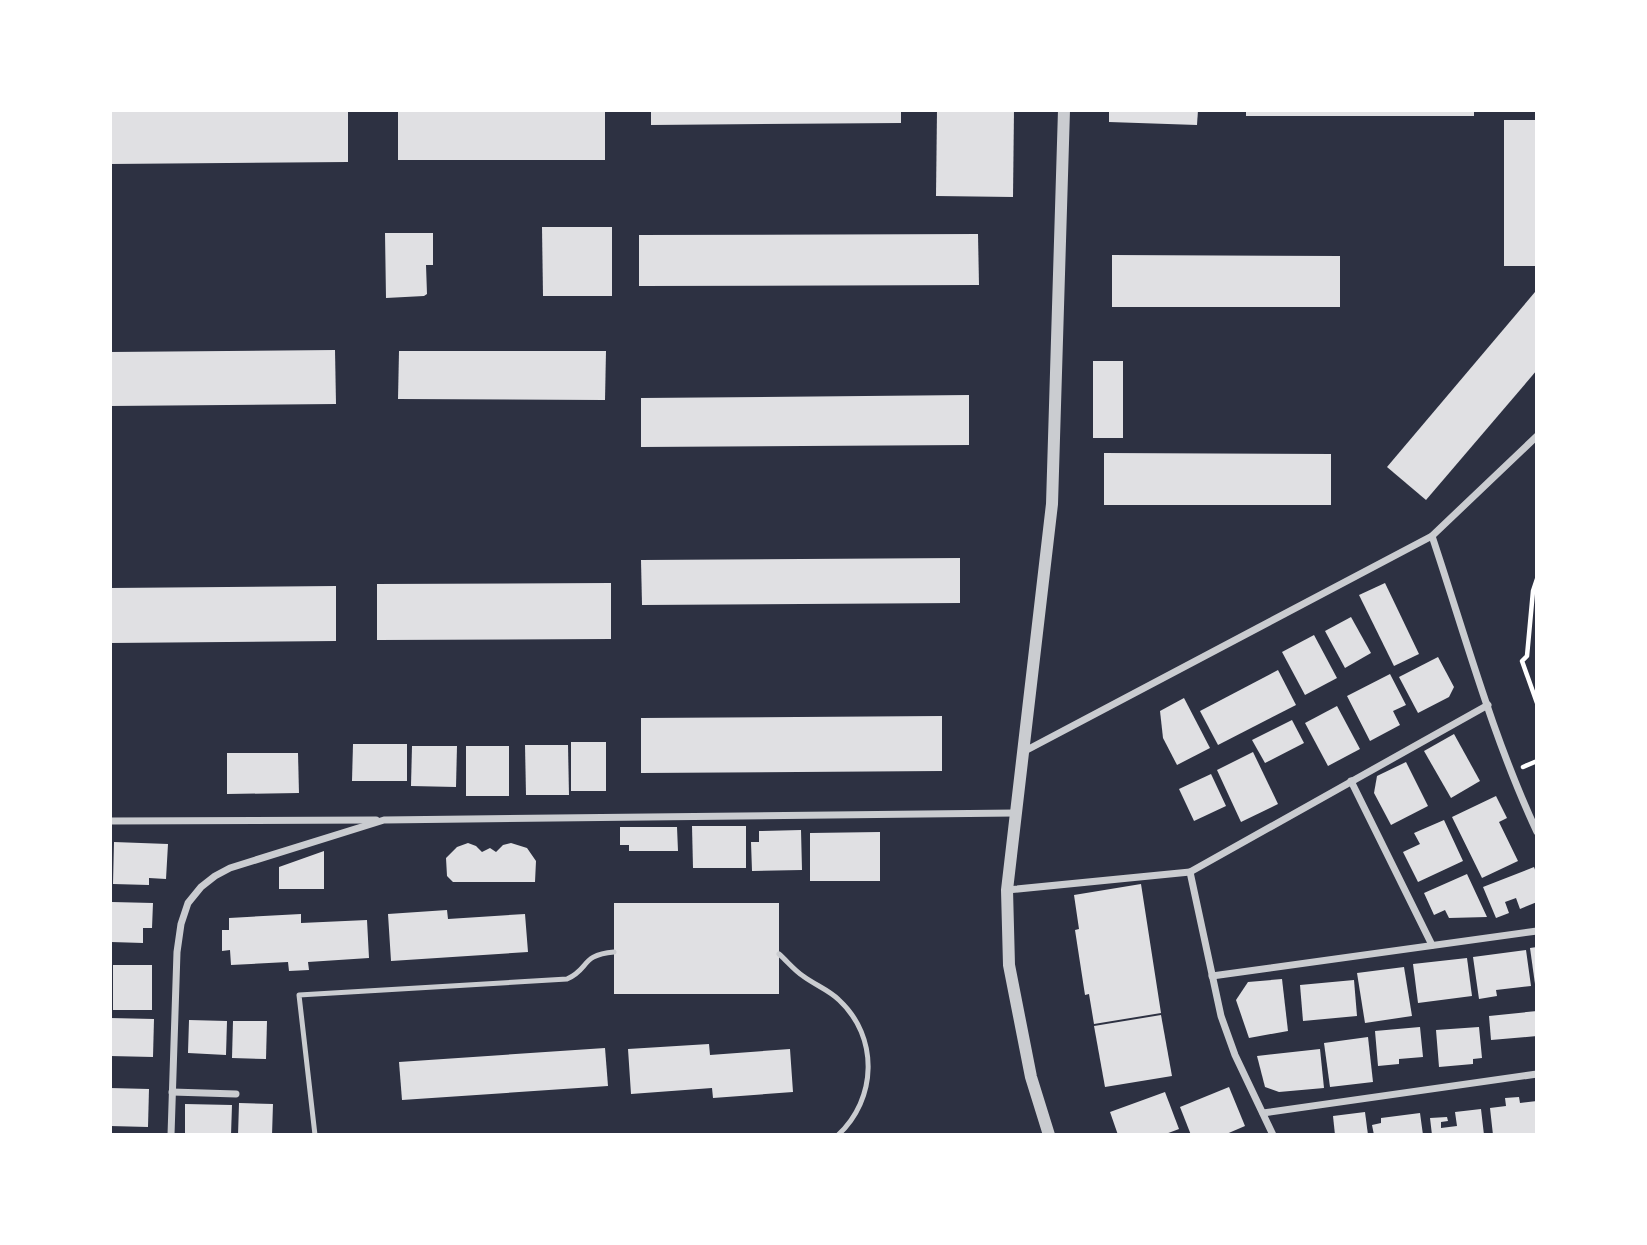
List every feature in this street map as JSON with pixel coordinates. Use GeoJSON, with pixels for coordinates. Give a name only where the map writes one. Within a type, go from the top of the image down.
{"type":"FeatureCollection","features":[{"type":"Feature","properties":{"kind":"street"},"geometry":{"type":"LineString","coordinates":[[1049,1135],[1031,1077],[1009,965],[1007,890],[1052,503],[1064,110]]}},
{"type":"Feature","properties":{"kind":"street"},"geometry":{"type":"LineString","coordinates":[[1023,752],[1432,536],[1537,436]]}},
{"type":"Feature","properties":{"kind":"street"},"geometry":{"type":"LineString","coordinates":[[1432,536],[1488,705],[1525,807],[1537,832]]}},
{"type":"Feature","properties":{"kind":"street"},"geometry":{"type":"LineString","coordinates":[[1007,890],[1191,872],[1488,705]]}},
{"type":"Feature","properties":{"kind":"street"},"geometry":{"type":"LineString","coordinates":[[1351,781],[1432,946]]}},
{"type":"Feature","properties":{"kind":"street"},"geometry":{"type":"LineString","coordinates":[[110,821],[1016,813]]}},
{"type":"Feature","properties":{"kind":"street"},"geometry":{"type":"LineString","coordinates":[[171,1135],[178,937],[188,903],[201,887],[230,868],[384,820]]}},
{"type":"Feature","properties":{"kind":"street"},"geometry":{"type":"LineString","coordinates":[[1191,872],[1221,1016],[1235,1055],[1273,1135]]}},
{"type":"Feature","properties":{"kind":"street"},"geometry":{"type":"LineString","coordinates":[[1212,976],[1537,931]]}},
{"type":"Feature","properties":{"kind":"street"},"geometry":{"type":"LineString","coordinates":[[1262,1113],[1537,1074]]}},
{"type":"Feature","properties":{"kind":"street"},"geometry":{"type":"LineString","coordinates":[[172,1092],[236,1094]]}},
{"type":"Feature","properties":{"kind":"lane"},"geometry":{"type":"LineString","coordinates":[[315,1135],[299,995],[567,979],[577,974],[586,961],[596,955],[614,952]]}},
{"type":"Feature","properties":{"kind":"lane"},"geometry":{"type":"LineString","coordinates":[[779,954],[804,977],[840,1000],[857,1023],[866,1043],[870,1064],[864,1094],[850,1122],[838,1135]]}},
{"type":"Feature","properties":{"kind":"path"},"geometry":{"type":"LineString","coordinates":[[1537,579],[1533,591],[1527,656],[1522,661],[1537,703]]}},
{"type":"Feature","properties":{"kind":"building"},"geometry":{"type":"Polygon","coordinates":[[[110,110],[348,110],[348,162],[110,164],[110,110]]]}},
{"type":"Feature","properties":{"kind":"building"},"geometry":{"type":"Polygon","coordinates":[[[651,110],[901,110],[901,123],[651,125],[651,110]]]}},
{"type":"Feature","properties":{"kind":"building"},"geometry":{"type":"Polygon","coordinates":[[[937,110],[1014,110],[1013,197],[936,196],[937,110]]]}},
{"type":"Feature","properties":{"kind":"building"},"geometry":{"type":"Polygon","coordinates":[[[1109,110],[1198,110],[1197,125],[1109,122],[1109,110]]]}},
{"type":"Feature","properties":{"kind":"building"},"geometry":{"type":"Polygon","coordinates":[[[1246,110],[1474,110],[1474,116],[1246,116],[1246,110]]]}},
{"type":"Feature","properties":{"kind":"building"},"geometry":{"type":"Polygon","coordinates":[[[398,112],[605,112],[605,160],[398,160],[398,112]]]}},
{"type":"Feature","properties":{"kind":"building"},"geometry":{"type":"Polygon","coordinates":[[[1504,120],[1537,120],[1537,266],[1504,266],[1504,120]]]}},
{"type":"Feature","properties":{"kind":"building"},"geometry":{"type":"Polygon","coordinates":[[[542,227],[612,227],[612,296],[543,296],[542,227]]]}},
{"type":"Feature","properties":{"kind":"building"},"geometry":{"type":"Polygon","coordinates":[[[385,233],[433,233],[433,265],[426,265],[427,294],[424,296],[386,298],[385,233]]]}},
{"type":"Feature","properties":{"kind":"building"},"geometry":{"type":"Polygon","coordinates":[[[978,234],[979,285],[639,286],[639,235],[978,234]]]}},
{"type":"Feature","properties":{"kind":"building"},"geometry":{"type":"Polygon","coordinates":[[[1112,255],[1340,256],[1340,307],[1112,307],[1112,255]]]}},
{"type":"Feature","properties":{"kind":"building"},"geometry":{"type":"Polygon","coordinates":[[[1535,292],[1537,370],[1426,500],[1387,467],[1535,292]]]}},
{"type":"Feature","properties":{"kind":"building"},"geometry":{"type":"Polygon","coordinates":[[[335,350],[336,404],[110,406],[110,352],[335,350]]]}},
{"type":"Feature","properties":{"kind":"building"},"geometry":{"type":"Polygon","coordinates":[[[399,351],[606,351],[605,400],[398,399],[399,351]]]}},
{"type":"Feature","properties":{"kind":"building"},"geometry":{"type":"Polygon","coordinates":[[[1093,361],[1123,361],[1123,438],[1093,438],[1093,361]]]}},
{"type":"Feature","properties":{"kind":"building"},"geometry":{"type":"Polygon","coordinates":[[[969,395],[969,445],[641,447],[641,398],[969,395]]]}},
{"type":"Feature","properties":{"kind":"building"},"geometry":{"type":"Polygon","coordinates":[[[1104,453],[1331,454],[1331,505],[1104,505],[1104,453]]]}},
{"type":"Feature","properties":{"kind":"building"},"geometry":{"type":"Polygon","coordinates":[[[960,558],[960,603],[642,605],[641,560],[960,558]]]}},
{"type":"Feature","properties":{"kind":"building"},"geometry":{"type":"Polygon","coordinates":[[[611,583],[611,639],[377,640],[377,584],[611,583]]]}},
{"type":"Feature","properties":{"kind":"building"},"geometry":{"type":"Polygon","coordinates":[[[1385,583],[1419,654],[1394,666],[1359,595],[1385,583]]]}},
{"type":"Feature","properties":{"kind":"building"},"geometry":{"type":"Polygon","coordinates":[[[336,586],[336,641],[110,643],[110,588],[336,586]]]}},
{"type":"Feature","properties":{"kind":"building"},"geometry":{"type":"Polygon","coordinates":[[[1351,617],[1371,653],[1345,668],[1325,631],[1351,617]]]}},
{"type":"Feature","properties":{"kind":"building"},"geometry":{"type":"Polygon","coordinates":[[[1314,635],[1337,678],[1305,695],[1282,652],[1314,635]]]}},
{"type":"Feature","properties":{"kind":"building"},"geometry":{"type":"Polygon","coordinates":[[[1438,657],[1454,687],[1449,697],[1418,713],[1399,677],[1438,657]]]}},
{"type":"Feature","properties":{"kind":"building"},"geometry":{"type":"Polygon","coordinates":[[[1278,670],[1296,705],[1218,745],[1200,711],[1278,670]]]}},
{"type":"Feature","properties":{"kind":"building"},"geometry":{"type":"Polygon","coordinates":[[[1390,674],[1406,705],[1393,711],[1400,725],[1370,741],[1347,696],[1390,674]]]}},
{"type":"Feature","properties":{"kind":"building"},"geometry":{"type":"Polygon","coordinates":[[[1184,698],[1210,748],[1177,765],[1163,738],[1160,711],[1184,698]]]}},
{"type":"Feature","properties":{"kind":"building"},"geometry":{"type":"Polygon","coordinates":[[[1337,706],[1360,749],[1328,766],[1305,723],[1337,706]]]}},
{"type":"Feature","properties":{"kind":"building"},"geometry":{"type":"Polygon","coordinates":[[[942,716],[942,771],[641,773],[641,718],[942,716]]]}},
{"type":"Feature","properties":{"kind":"building"},"geometry":{"type":"Polygon","coordinates":[[[1292,720],[1304,743],[1265,763],[1252,740],[1292,720]]]}},
{"type":"Feature","properties":{"kind":"building"},"geometry":{"type":"Polygon","coordinates":[[[1454,734],[1480,781],[1451,798],[1424,751],[1454,734]]]}},
{"type":"Feature","properties":{"kind":"building"},"geometry":{"type":"Polygon","coordinates":[[[571,742],[606,742],[606,791],[571,791],[571,742]]]}},
{"type":"Feature","properties":{"kind":"building"},"geometry":{"type":"Polygon","coordinates":[[[353,744],[407,744],[407,781],[352,781],[353,744]]]}},
{"type":"Feature","properties":{"kind":"building"},"geometry":{"type":"Polygon","coordinates":[[[525,745],[568,745],[569,795],[526,795],[525,745]]]}},
{"type":"Feature","properties":{"kind":"building"},"geometry":{"type":"Polygon","coordinates":[[[412,746],[457,746],[456,787],[411,786],[412,746]]]}},
{"type":"Feature","properties":{"kind":"building"},"geometry":{"type":"Polygon","coordinates":[[[466,746],[509,746],[509,796],[466,796],[466,746]]]}},
{"type":"Feature","properties":{"kind":"building"},"geometry":{"type":"Polygon","coordinates":[[[1253,752],[1278,804],[1241,822],[1217,770],[1253,752]]]}},
{"type":"Feature","properties":{"kind":"building"},"geometry":{"type":"Polygon","coordinates":[[[227,753],[298,753],[299,793],[227,794],[227,753]]]}},
{"type":"Feature","properties":{"kind":"building"},"geometry":{"type":"Polygon","coordinates":[[[1406,762],[1428,806],[1391,825],[1374,793],[1377,776],[1406,762]]]}},
{"type":"Feature","properties":{"kind":"building"},"geometry":{"type":"Polygon","coordinates":[[[1211,774],[1226,806],[1194,821],[1179,789],[1211,774]]]}},
{"type":"Feature","properties":{"kind":"building"},"geometry":{"type":"Polygon","coordinates":[[[1496,796],[1507,818],[1499,822],[1518,861],[1482,878],[1452,817],[1496,796]]]}},
{"type":"Feature","properties":{"kind":"building"},"geometry":{"type":"Polygon","coordinates":[[[1444,820],[1463,861],[1418,882],[1403,852],[1420,844],[1414,833],[1444,820]]]}},
{"type":"Feature","properties":{"kind":"building"},"geometry":{"type":"Polygon","coordinates":[[[692,826],[746,826],[746,868],[693,868],[692,826]]]}},
{"type":"Feature","properties":{"kind":"building"},"geometry":{"type":"Polygon","coordinates":[[[620,827],[677,827],[678,851],[629,851],[629,845],[620,845],[620,827]]]}},
{"type":"Feature","properties":{"kind":"building"},"geometry":{"type":"Polygon","coordinates":[[[801,830],[802,870],[752,871],[751,842],[759,842],[759,831],[801,830]]]}},
{"type":"Feature","properties":{"kind":"building"},"geometry":{"type":"Polygon","coordinates":[[[880,832],[880,881],[810,881],[810,833],[880,832]]]}},
{"type":"Feature","properties":{"kind":"building"},"geometry":{"type":"Polygon","coordinates":[[[114,842],[168,844],[166,879],[149,878],[149,885],[113,884],[114,842]]]}},
{"type":"Feature","properties":{"kind":"building"},"geometry":{"type":"Polygon","coordinates":[[[468,843],[482,852],[490,848],[496,852],[503,845],[511,843],[527,848],[536,861],[535,882],[453,882],[447,876],[446,858],[457,847],[468,843]]]}},
{"type":"Feature","properties":{"kind":"building"},"geometry":{"type":"Polygon","coordinates":[[[324,851],[324,889],[279,889],[279,867],[324,851]]]}},
{"type":"Feature","properties":{"kind":"building"},"geometry":{"type":"Polygon","coordinates":[[[1534,867],[1537,875],[1537,902],[1520,909],[1516,898],[1505,902],[1509,913],[1496,918],[1483,887],[1534,867]]]}},
{"type":"Feature","properties":{"kind":"building"},"geometry":{"type":"Polygon","coordinates":[[[1467,874],[1487,917],[1449,918],[1445,910],[1434,915],[1424,893],[1467,874]]]}},
{"type":"Feature","properties":{"kind":"building"},"geometry":{"type":"Polygon","coordinates":[[[1141,884],[1161,1013],[1094,1024],[1089,994],[1085,995],[1075,930],[1079,929],[1074,895],[1141,884]]]}},
{"type":"Feature","properties":{"kind":"building"},"geometry":{"type":"Polygon","coordinates":[[[112,902],[153,903],[152,928],[143,928],[143,943],[111,942],[112,902]]]}},
{"type":"Feature","properties":{"kind":"building"},"geometry":{"type":"Polygon","coordinates":[[[614,903],[779,903],[779,994],[614,994],[614,903]]]}},
{"type":"Feature","properties":{"kind":"building"},"geometry":{"type":"Polygon","coordinates":[[[447,910],[448,919],[525,914],[528,952],[391,961],[388,914],[447,910]]]}},
{"type":"Feature","properties":{"kind":"building"},"geometry":{"type":"Polygon","coordinates":[[[301,914],[301,923],[367,920],[369,958],[308,962],[309,970],[289,971],[288,962],[231,965],[230,950],[222,951],[222,930],[229,930],[229,918],[301,914]]]}},
{"type":"Feature","properties":{"kind":"building"},"geometry":{"type":"Polygon","coordinates":[[[1537,947],[1537,984],[1535,984],[1530,948],[1537,947]]]}},
{"type":"Feature","properties":{"kind":"building"},"geometry":{"type":"Polygon","coordinates":[[[1526,950],[1531,986],[1496,990],[1497,996],[1479,999],[1473,957],[1526,950]]]}},
{"type":"Feature","properties":{"kind":"building"},"geometry":{"type":"Polygon","coordinates":[[[1467,958],[1472,996],[1418,1003],[1413,964],[1467,958]]]}},
{"type":"Feature","properties":{"kind":"building"},"geometry":{"type":"Polygon","coordinates":[[[113,965],[152,965],[152,1010],[113,1010],[113,965]]]}},
{"type":"Feature","properties":{"kind":"building"},"geometry":{"type":"Polygon","coordinates":[[[1404,967],[1412,1016],[1365,1023],[1357,973],[1404,967]]]}},
{"type":"Feature","properties":{"kind":"building"},"geometry":{"type":"Polygon","coordinates":[[[1282,979],[1288,1031],[1249,1038],[1236,1000],[1248,982],[1282,979]]]}},
{"type":"Feature","properties":{"kind":"building"},"geometry":{"type":"Polygon","coordinates":[[[1354,980],[1357,1016],[1303,1021],[1300,985],[1354,980]]]}},
{"type":"Feature","properties":{"kind":"building"},"geometry":{"type":"Polygon","coordinates":[[[1537,1011],[1537,1036],[1491,1040],[1489,1016],[1537,1011]]]}},
{"type":"Feature","properties":{"kind":"building"},"geometry":{"type":"Polygon","coordinates":[[[1161,1015],[1172,1076],[1105,1087],[1094,1026],[1161,1015]]]}},
{"type":"Feature","properties":{"kind":"building"},"geometry":{"type":"Polygon","coordinates":[[[110,1018],[154,1019],[153,1057],[110,1056],[110,1018]]]}},
{"type":"Feature","properties":{"kind":"building"},"geometry":{"type":"Polygon","coordinates":[[[189,1020],[227,1021],[226,1055],[188,1053],[189,1020]]]}},
{"type":"Feature","properties":{"kind":"building"},"geometry":{"type":"Polygon","coordinates":[[[233,1021],[267,1021],[266,1059],[232,1058],[233,1021]]]}},
{"type":"Feature","properties":{"kind":"building"},"geometry":{"type":"Polygon","coordinates":[[[1420,1027],[1423,1057],[1399,1059],[1399,1064],[1378,1066],[1375,1031],[1420,1027]]]}},
{"type":"Feature","properties":{"kind":"building"},"geometry":{"type":"Polygon","coordinates":[[[1479,1027],[1482,1058],[1473,1059],[1473,1064],[1439,1067],[1436,1030],[1479,1027]]]}},
{"type":"Feature","properties":{"kind":"building"},"geometry":{"type":"Polygon","coordinates":[[[1368,1037],[1373,1082],[1330,1087],[1324,1043],[1368,1037]]]}},
{"type":"Feature","properties":{"kind":"building"},"geometry":{"type":"Polygon","coordinates":[[[709,1044],[710,1055],[790,1049],[793,1092],[713,1098],[712,1088],[631,1094],[628,1049],[709,1044]]]}},
{"type":"Feature","properties":{"kind":"building"},"geometry":{"type":"Polygon","coordinates":[[[605,1048],[608,1086],[402,1100],[399,1062],[605,1048]]]}},
{"type":"Feature","properties":{"kind":"building"},"geometry":{"type":"Polygon","coordinates":[[[1320,1049],[1324,1088],[1279,1092],[1265,1087],[1257,1056],[1320,1049]]]}},
{"type":"Feature","properties":{"kind":"building"},"geometry":{"type":"Polygon","coordinates":[[[1229,1087],[1245,1126],[1224,1135],[1191,1135],[1180,1107],[1229,1087]]]}},
{"type":"Feature","properties":{"kind":"building"},"geometry":{"type":"Polygon","coordinates":[[[110,1088],[149,1089],[148,1127],[110,1126],[110,1088]]]}},
{"type":"Feature","properties":{"kind":"building"},"geometry":{"type":"Polygon","coordinates":[[[1165,1092],[1179,1129],[1163,1135],[1118,1135],[1110,1112],[1165,1092]]]}},
{"type":"Feature","properties":{"kind":"building"},"geometry":{"type":"Polygon","coordinates":[[[1519,1097],[1520,1103],[1537,1101],[1537,1135],[1493,1135],[1490,1108],[1506,1106],[1505,1098],[1519,1097]]]}},
{"type":"Feature","properties":{"kind":"building"},"geometry":{"type":"Polygon","coordinates":[[[239,1103],[273,1104],[272,1135],[238,1135],[239,1103]]]}},
{"type":"Feature","properties":{"kind":"building"},"geometry":{"type":"Polygon","coordinates":[[[185,1104],[232,1105],[231,1135],[185,1135],[185,1104]]]}},
{"type":"Feature","properties":{"kind":"building"},"geometry":{"type":"Polygon","coordinates":[[[1481,1109],[1484,1135],[1432,1135],[1430,1118],[1447,1117],[1448,1121],[1441,1122],[1441,1128],[1457,1126],[1455,1112],[1481,1109]]]}},
{"type":"Feature","properties":{"kind":"building"},"geometry":{"type":"Polygon","coordinates":[[[1365,1112],[1368,1135],[1335,1135],[1333,1116],[1365,1112]]]}},
{"type":"Feature","properties":{"kind":"building"},"geometry":{"type":"Polygon","coordinates":[[[1420,1113],[1423,1135],[1374,1135],[1372,1125],[1381,1123],[1381,1118],[1420,1113]]]}}]}
